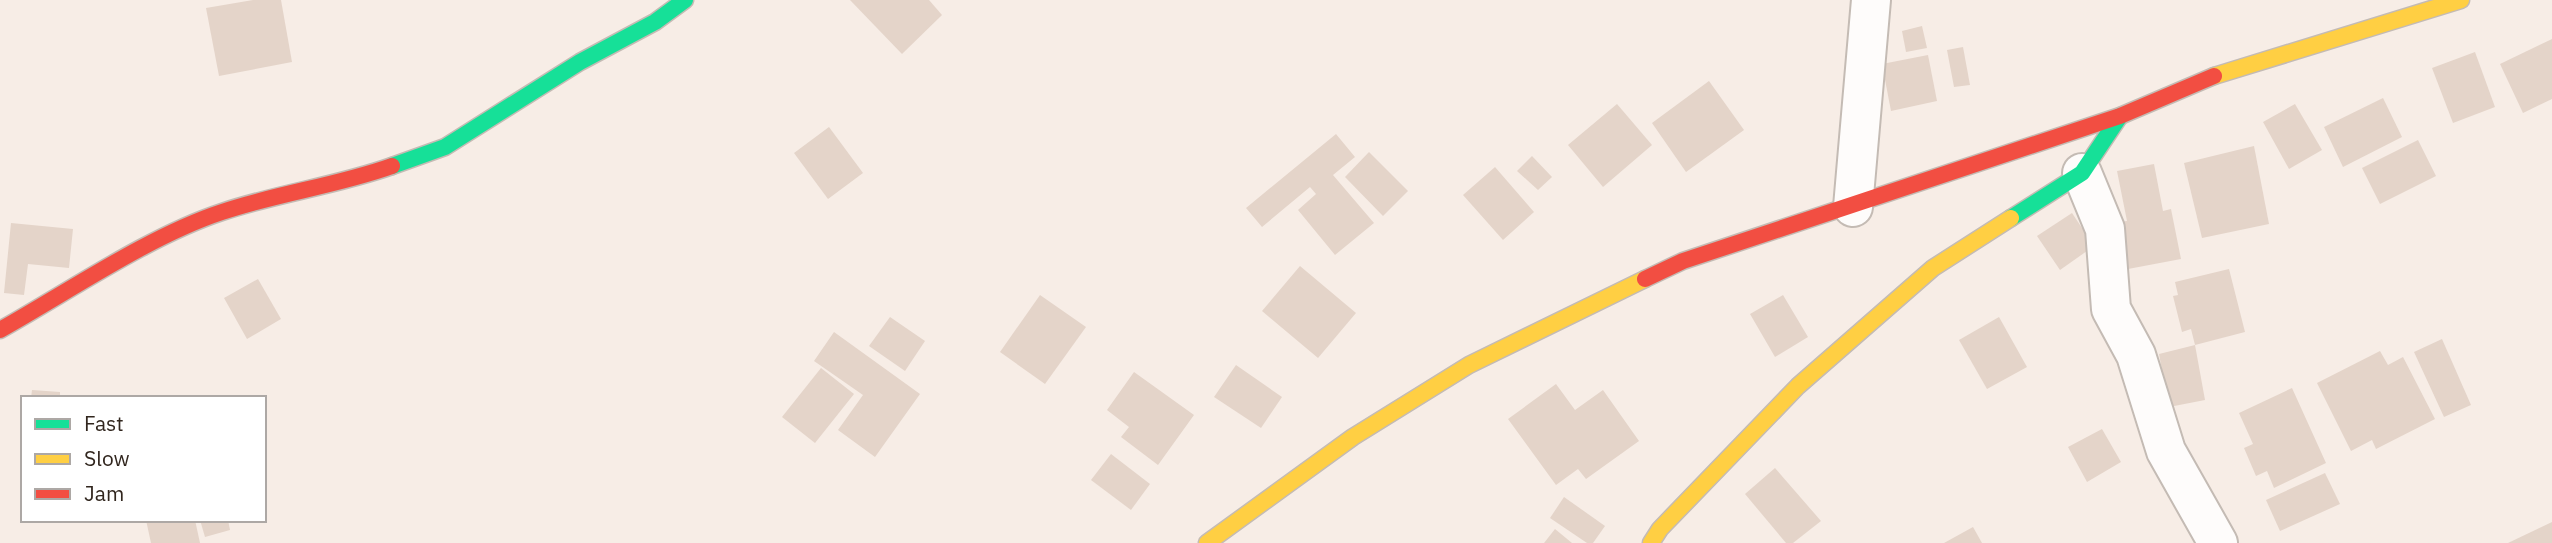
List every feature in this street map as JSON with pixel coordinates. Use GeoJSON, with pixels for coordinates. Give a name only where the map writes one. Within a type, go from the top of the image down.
{"type":"FeatureCollection","features":[{"type":"Feature","properties":{"kind":"main road"},"geometry":{"type":"LineString","coordinates":[[0,330],[184,227],[222,212],[354,180],[445,147],[580,62],[655,22],[685,0]]}},
{"type":"Feature","properties":{"kind":"main road"},"geometry":{"type":"LineString","coordinates":[[1208,543],[1353,437],[1469,365],[1683,261],[2120,116],[2237,68],[2461,0]]}},
{"type":"Feature","properties":{"kind":"main road"},"geometry":{"type":"LineString","coordinates":[[1651,543],[1660,529],[1798,386],[1933,268],[2082,173],[2120,116]]}},
{"type":"Feature","properties":{"kind":"street"},"geometry":{"type":"LineString","coordinates":[[1853,206],[1871,0]]}},
{"type":"Feature","properties":{"kind":"street"},"geometry":{"type":"LineString","coordinates":[[2082,173],[2105,229],[2111,309],[2136,355],[2166,451],[2218,543]]}},
{"type":"Feature","properties":{"kind":"building"},"geometry":{"type":"Polygon","coordinates":[[[253,0],[281,0],[292,62],[219,76],[206,8],[253,0]]]}},
{"type":"Feature","properties":{"kind":"building"},"geometry":{"type":"Polygon","coordinates":[[[850,0],[929,0],[942,15],[902,54],[850,0]]]}},
{"type":"Feature","properties":{"kind":"building"},"geometry":{"type":"Polygon","coordinates":[[[1922,26],[1927,48],[1906,52],[1902,31],[1922,26]]]}},
{"type":"Feature","properties":{"kind":"building"},"geometry":{"type":"Polygon","coordinates":[[[2552,39],[2552,99],[2523,113],[2500,64],[2552,39]]]}},
{"type":"Feature","properties":{"kind":"building"},"geometry":{"type":"Polygon","coordinates":[[[1963,47],[1970,85],[1954,87],[1947,50],[1963,47]]]}},
{"type":"Feature","properties":{"kind":"building"},"geometry":{"type":"Polygon","coordinates":[[[2475,52],[2495,107],[2453,123],[2432,68],[2475,52]]]}},
{"type":"Feature","properties":{"kind":"building"},"geometry":{"type":"Polygon","coordinates":[[[1928,55],[1937,101],[1891,111],[1882,64],[1928,55]]]}},
{"type":"Feature","properties":{"kind":"building"},"geometry":{"type":"Polygon","coordinates":[[[1709,81],[1744,130],[1686,172],[1652,123],[1709,81]]]}},
{"type":"Feature","properties":{"kind":"building"},"geometry":{"type":"Polygon","coordinates":[[[2383,98],[2402,137],[2343,167],[2324,127],[2383,98]]]}},
{"type":"Feature","properties":{"kind":"building"},"geometry":{"type":"Polygon","coordinates":[[[1617,104],[1652,145],[1603,187],[1568,145],[1617,104]]]}},
{"type":"Feature","properties":{"kind":"building"},"geometry":{"type":"Polygon","coordinates":[[[2295,104],[2322,150],[2289,169],[2263,122],[2295,104]]]}},
{"type":"Feature","properties":{"kind":"building"},"geometry":{"type":"Polygon","coordinates":[[[829,127],[863,173],[828,199],[794,153],[829,127]]]}},
{"type":"Feature","properties":{"kind":"building"},"geometry":{"type":"Polygon","coordinates":[[[1336,134],[1355,157],[1333,175],[1374,223],[1335,255],[1298,210],[1316,194],[1310,187],[1262,227],[1246,208],[1336,134]]]}},
{"type":"Feature","properties":{"kind":"building"},"geometry":{"type":"Polygon","coordinates":[[[2418,140],[2436,176],[2380,204],[2362,168],[2418,140]]]}},
{"type":"Feature","properties":{"kind":"building"},"geometry":{"type":"Polygon","coordinates":[[[2254,146],[2269,224],[2202,238],[2184,163],[2254,146]]]}},
{"type":"Feature","properties":{"kind":"building"},"geometry":{"type":"Polygon","coordinates":[[[1369,152],[1408,191],[1383,216],[1345,177],[1369,152]]]}},
{"type":"Feature","properties":{"kind":"building"},"geometry":{"type":"Polygon","coordinates":[[[1532,156],[1552,177],[1538,190],[1517,171],[1532,156]]]}},
{"type":"Feature","properties":{"kind":"building"},"geometry":{"type":"Polygon","coordinates":[[[2154,164],[2163,211],[2171,209],[2181,259],[2128,269],[2118,222],[2127,221],[2117,171],[2154,164]]]}},
{"type":"Feature","properties":{"kind":"building"},"geometry":{"type":"Polygon","coordinates":[[[1495,167],[1534,212],[1503,240],[1463,195],[1495,167]]]}},
{"type":"Feature","properties":{"kind":"building"},"geometry":{"type":"Polygon","coordinates":[[[2072,213],[2094,246],[2060,270],[2037,236],[2072,213]]]}},
{"type":"Feature","properties":{"kind":"building"},"geometry":{"type":"Polygon","coordinates":[[[11,223],[73,229],[69,268],[28,264],[24,295],[4,293],[11,223]]]}},
{"type":"Feature","properties":{"kind":"building"},"geometry":{"type":"Polygon","coordinates":[[[1300,266],[1356,313],[1318,358],[1262,311],[1300,266]]]}},
{"type":"Feature","properties":{"kind":"building"},"geometry":{"type":"Polygon","coordinates":[[[2229,269],[2245,332],[2195,345],[2191,329],[2182,332],[2173,296],[2178,295],[2175,282],[2229,269]]]}},
{"type":"Feature","properties":{"kind":"building"},"geometry":{"type":"Polygon","coordinates":[[[258,279],[281,319],[247,339],[224,298],[258,279]]]}},
{"type":"Feature","properties":{"kind":"building"},"geometry":{"type":"Polygon","coordinates":[[[1040,295],[1086,327],[1045,384],[1000,352],[1040,295]]]}},
{"type":"Feature","properties":{"kind":"building"},"geometry":{"type":"Polygon","coordinates":[[[1783,295],[1808,337],[1775,357],[1750,314],[1783,295]]]}},
{"type":"Feature","properties":{"kind":"building"},"geometry":{"type":"Polygon","coordinates":[[[890,317],[925,341],[905,371],[869,346],[890,317]]]}},
{"type":"Feature","properties":{"kind":"building"},"geometry":{"type":"Polygon","coordinates":[[[1999,317],[2027,367],[1987,389],[1959,340],[1999,317]]]}},
{"type":"Feature","properties":{"kind":"building"},"geometry":{"type":"Polygon","coordinates":[[[834,332],[920,394],[875,457],[838,430],[863,395],[814,361],[834,332]]]}},
{"type":"Feature","properties":{"kind":"building"},"geometry":{"type":"Polygon","coordinates":[[[2442,339],[2471,405],[2444,417],[2414,352],[2442,339]]]}},
{"type":"Feature","properties":{"kind":"building"},"geometry":{"type":"Polygon","coordinates":[[[2195,345],[2205,400],[2169,407],[2159,354],[2195,345]]]}},
{"type":"Feature","properties":{"kind":"building"},"geometry":{"type":"Polygon","coordinates":[[[2380,351],[2388,365],[2403,357],[2435,419],[2376,449],[2372,440],[2351,451],[2317,383],[2380,351]]]}},
{"type":"Feature","properties":{"kind":"building"},"geometry":{"type":"Polygon","coordinates":[[[1236,365],[1282,397],[1261,428],[1214,397],[1236,365]]]}},
{"type":"Feature","properties":{"kind":"building"},"geometry":{"type":"Polygon","coordinates":[[[821,368],[854,394],[815,443],[782,417],[821,368]]]}},
{"type":"Feature","properties":{"kind":"building"},"geometry":{"type":"Polygon","coordinates":[[[1134,372],[1194,415],[1158,465],[1121,437],[1129,427],[1107,410],[1134,372]]]}},
{"type":"Feature","properties":{"kind":"building"},"geometry":{"type":"Polygon","coordinates":[[[1556,384],[1575,410],[1603,390],[1639,441],[1586,479],[1578,469],[1556,485],[1508,419],[1556,384]]]}},
{"type":"Feature","properties":{"kind":"building"},"geometry":{"type":"Polygon","coordinates":[[[2292,388],[2326,463],[2274,488],[2267,471],[2256,476],[2244,448],[2253,444],[2239,413],[2292,388]]]}},
{"type":"Feature","properties":{"kind":"building"},"geometry":{"type":"Polygon","coordinates":[[[32,390],[60,392],[60,396],[31,396],[32,390]]]}},
{"type":"Feature","properties":{"kind":"building"},"geometry":{"type":"Polygon","coordinates":[[[2102,429],[2121,462],[2087,482],[2068,447],[2102,429]]]}},
{"type":"Feature","properties":{"kind":"building"},"geometry":{"type":"Polygon","coordinates":[[[1111,454],[1150,484],[1131,510],[1091,480],[1111,454]]]}},
{"type":"Feature","properties":{"kind":"building"},"geometry":{"type":"Polygon","coordinates":[[[1775,468],[1821,521],[1793,543],[1786,543],[1745,494],[1775,468]]]}},
{"type":"Feature","properties":{"kind":"building"},"geometry":{"type":"Polygon","coordinates":[[[2325,473],[2340,504],[2280,531],[2266,500],[2325,473]]]}},
{"type":"Feature","properties":{"kind":"building"},"geometry":{"type":"Polygon","coordinates":[[[1564,497],[1605,526],[1593,543],[1587,543],[1550,518],[1564,497]]]}},
{"type":"Feature","properties":{"kind":"building"},"geometry":{"type":"Polygon","coordinates":[[[146,522],[195,522],[200,543],[151,543],[146,522]]]}},
{"type":"Feature","properties":{"kind":"building"},"geometry":{"type":"Polygon","coordinates":[[[201,522],[228,522],[230,530],[205,537],[201,522]]]}},
{"type":"Feature","properties":{"kind":"building"},"geometry":{"type":"Polygon","coordinates":[[[2552,522],[2552,543],[2508,543],[2552,522]]]}},
{"type":"Feature","properties":{"kind":"building"},"geometry":{"type":"Polygon","coordinates":[[[1973,527],[1982,543],[1944,543],[1973,527]]]}},
{"type":"Feature","properties":{"kind":"building"},"geometry":{"type":"Polygon","coordinates":[[[1555,529],[1572,543],[1544,543],[1555,529]]]}},
{"type":"Feature","properties":{"kind":"traffic: fast"},"geometry":{"type":"LineString","coordinates":[[392,166],[445,147],[580,62],[655,22],[685,0]]}},
{"type":"Feature","properties":{"kind":"traffic: fast"},"geometry":{"type":"LineString","coordinates":[[2011,218],[2082,173],[2120,116]]}},
{"type":"Feature","properties":{"kind":"traffic: slow"},"geometry":{"type":"LineString","coordinates":[[2214,76],[2461,0]]}},
{"type":"Feature","properties":{"kind":"traffic: slow"},"geometry":{"type":"LineString","coordinates":[[1651,543],[1660,529],[1798,386],[1933,268],[2011,218]]}},
{"type":"Feature","properties":{"kind":"traffic: slow"},"geometry":{"type":"LineString","coordinates":[[1207,543],[1353,437],[1469,365],[1645,279]]}},
{"type":"Feature","properties":{"kind":"traffic: jam"},"geometry":{"type":"LineString","coordinates":[[1645,279],[1683,261],[2120,116],[2214,76]]}},
{"type":"Feature","properties":{"kind":"traffic: jam"},"geometry":{"type":"LineString","coordinates":[[0,330],[109,266],[194,222],[243,205],[392,166]]}}]}
